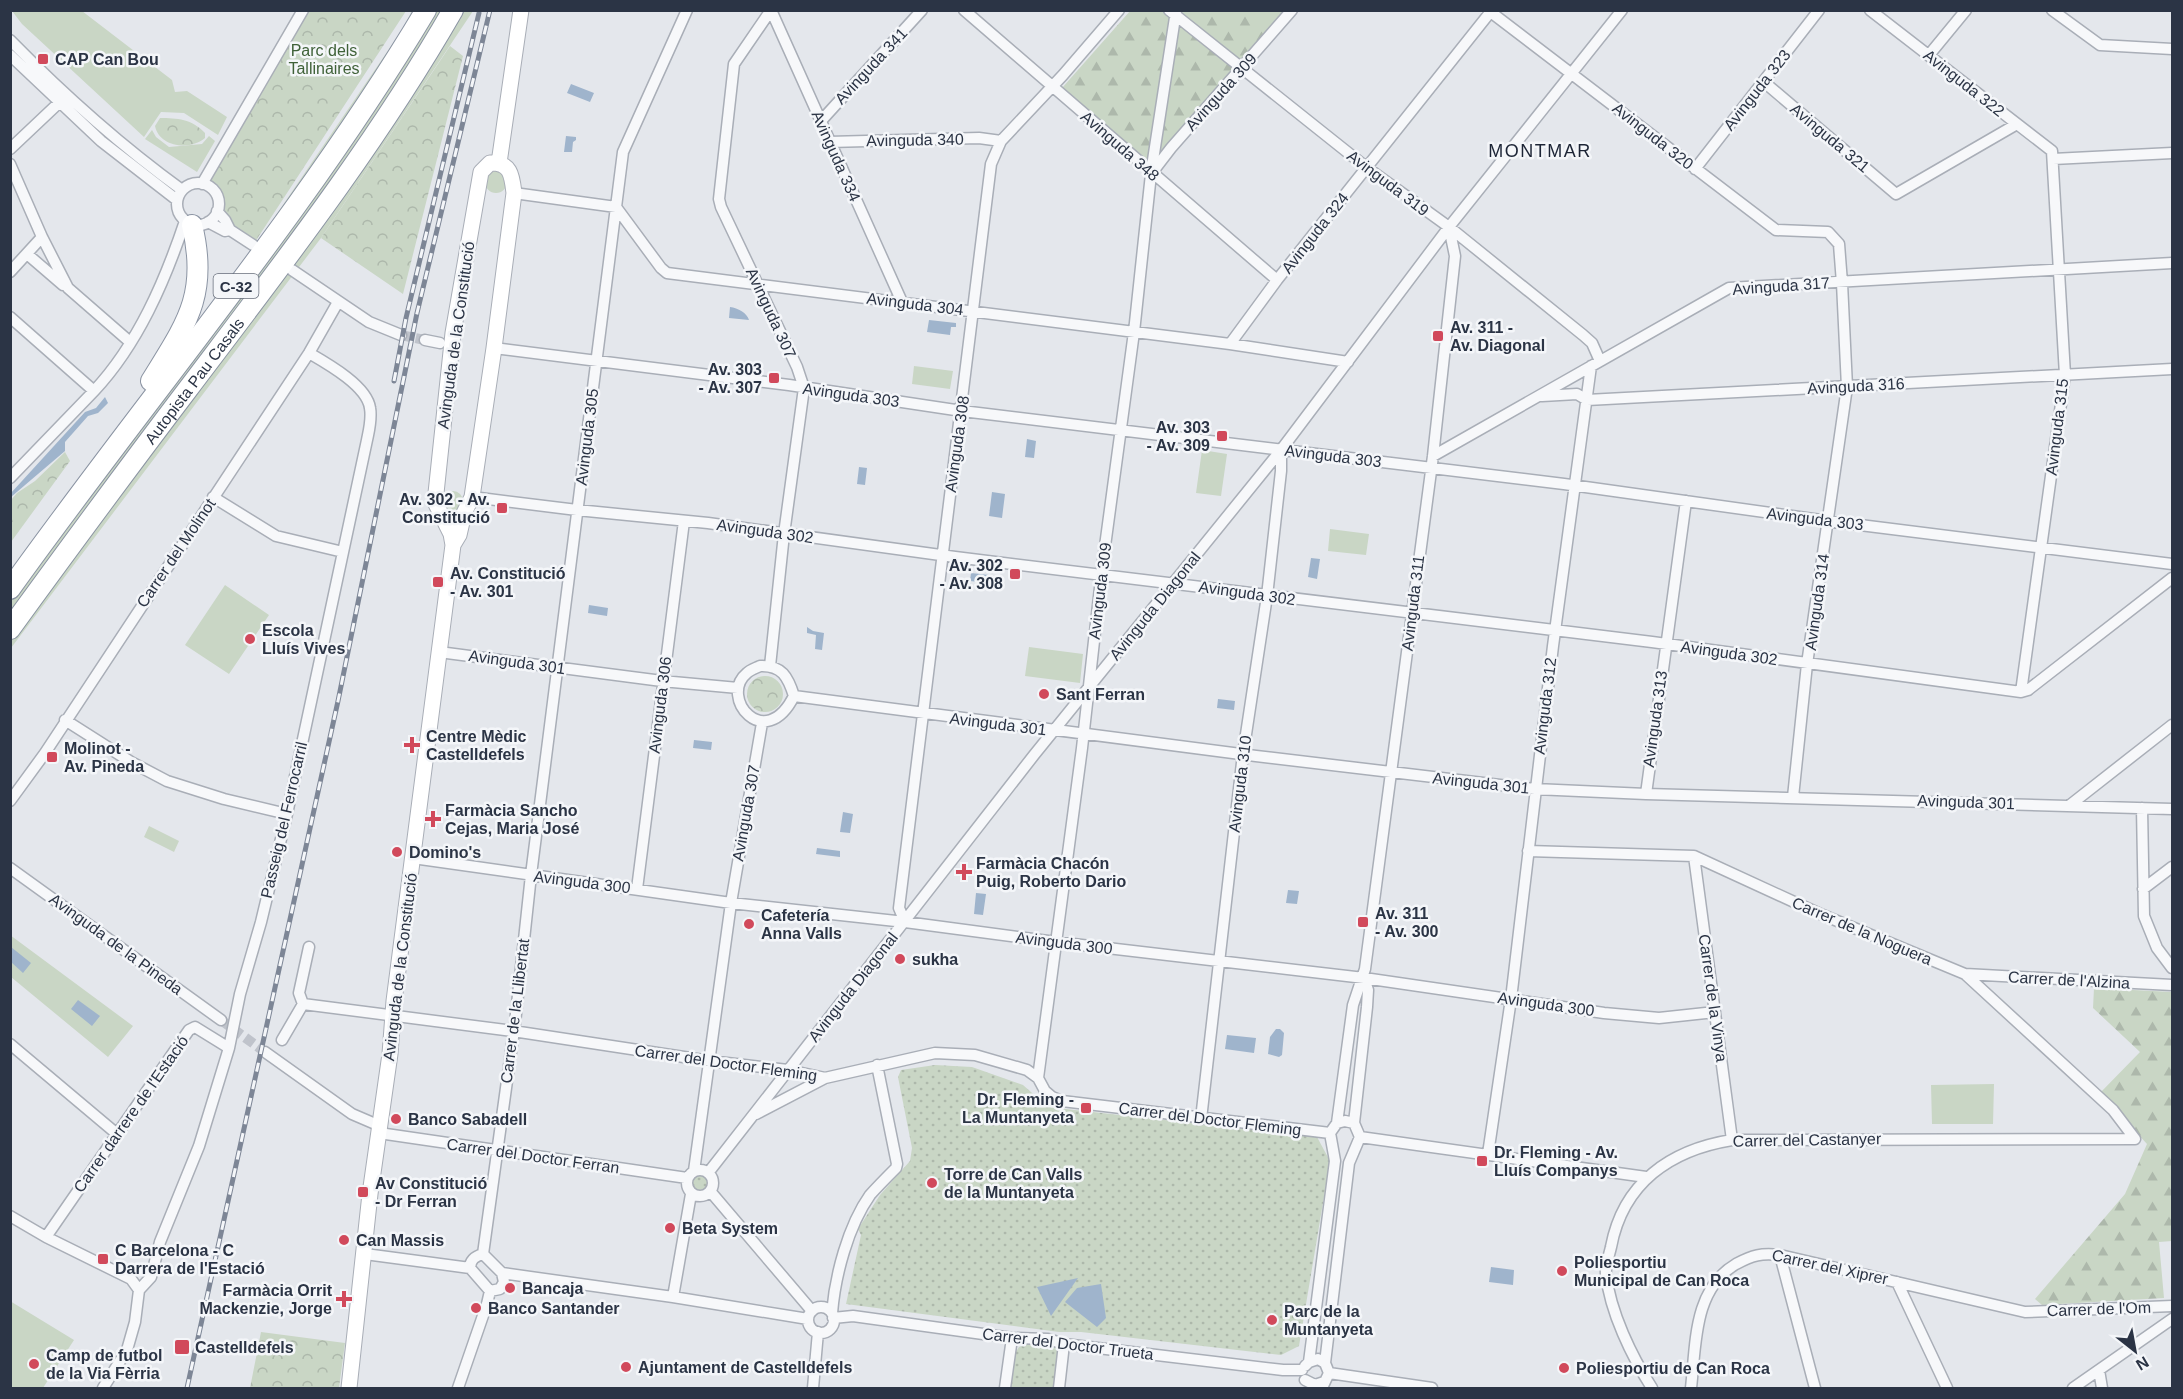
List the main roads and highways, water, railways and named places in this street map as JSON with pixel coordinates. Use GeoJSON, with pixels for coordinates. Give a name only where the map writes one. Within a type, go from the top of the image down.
{"type":"FeatureCollection","features":[{"type":"Feature","properties":{"kind":"highway","name":"Autopista Pau Casals"},"geometry":{"type":"LineString","coordinates":[[10,589],[290,214],[377,89],[426,10]]}},
{"type":"Feature","properties":{"kind":"highway","name":"Autopista Pau Casals"},"geometry":{"type":"LineString","coordinates":[[10,629],[124,473],[309,228],[398,100],[453,10]]}},
{"type":"Feature","properties":{"kind":"highway"},"geometry":{"type":"LineString","coordinates":[[35,555],[140,398],[185,325],[195,298],[199,268],[195,223]]}},
{"type":"Feature","properties":{"kind":"water"},"geometry":{"type":"Polygon","coordinates":[[[571,84],[594,93],[590,102],[567,93],[571,84]]]}},
{"type":"Feature","properties":{"kind":"water"},"geometry":{"type":"Polygon","coordinates":[[[566,136],[576,137],[572,152],[564,152],[566,136]]]}},
{"type":"Feature","properties":{"kind":"water"},"geometry":{"type":"Polygon","coordinates":[[[730,307],[742,311],[749,320],[729,318],[730,307]]]}},
{"type":"Feature","properties":{"kind":"water"},"geometry":{"type":"Polygon","coordinates":[[[929,320],[956,323],[956,327],[951,327],[950,335],[927,332],[929,320]]]}},
{"type":"Feature","properties":{"kind":"water"},"geometry":{"type":"Polygon","coordinates":[[[105,397],[108,403],[98,413],[88,416],[65,442],[65,451],[11,497],[11,493],[85,412],[96,408],[105,397]]]}},
{"type":"Feature","properties":{"kind":"water"},"geometry":{"type":"Polygon","coordinates":[[[1027,439],[1036,441],[1034,458],[1025,457],[1027,439]]]}},
{"type":"Feature","properties":{"kind":"water"},"geometry":{"type":"Polygon","coordinates":[[[859,467],[867,468],[865,485],[857,484],[859,467]]]}},
{"type":"Feature","properties":{"kind":"water"},"geometry":{"type":"Polygon","coordinates":[[[992,492],[1005,494],[1002,518],[989,516],[992,492]]]}},
{"type":"Feature","properties":{"kind":"water"},"geometry":{"type":"Polygon","coordinates":[[[1311,558],[1320,559],[1317,579],[1308,577],[1311,558]]]}},
{"type":"Feature","properties":{"kind":"water"},"geometry":{"type":"Polygon","coordinates":[[[971,573],[989,575],[987,583],[970,581],[971,573]]]}},
{"type":"Feature","properties":{"kind":"water"},"geometry":{"type":"Polygon","coordinates":[[[589,605],[608,608],[607,616],[588,613],[589,605]]]}},
{"type":"Feature","properties":{"kind":"water"},"geometry":{"type":"Polygon","coordinates":[[[807,627],[824,633],[822,650],[815,649],[816,635],[807,633],[807,627]]]}},
{"type":"Feature","properties":{"kind":"water"},"geometry":{"type":"Polygon","coordinates":[[[1218,699],[1235,701],[1234,710],[1217,708],[1218,699]]]}},
{"type":"Feature","properties":{"kind":"water"},"geometry":{"type":"Polygon","coordinates":[[[694,740],[712,742],[711,750],[693,748],[694,740]]]}},
{"type":"Feature","properties":{"kind":"water"},"geometry":{"type":"Polygon","coordinates":[[[843,812],[853,814],[850,833],[840,832],[843,812]]]}},
{"type":"Feature","properties":{"kind":"water"},"geometry":{"type":"Polygon","coordinates":[[[817,848],[840,851],[840,857],[816,854],[817,848]]]}},
{"type":"Feature","properties":{"kind":"water"},"geometry":{"type":"Polygon","coordinates":[[[1288,890],[1299,891],[1297,904],[1286,903],[1288,890]]]}},
{"type":"Feature","properties":{"kind":"water"},"geometry":{"type":"Polygon","coordinates":[[[976,893],[986,894],[983,915],[974,914],[976,893]]]}},
{"type":"Feature","properties":{"kind":"water"},"geometry":{"type":"Polygon","coordinates":[[[11,947],[31,963],[23,973],[11,962],[11,947]]]}},
{"type":"Feature","properties":{"kind":"water"},"geometry":{"type":"Polygon","coordinates":[[[78,1000],[100,1016],[92,1026],[71,1009],[78,1000]]]}},
{"type":"Feature","properties":{"kind":"water"},"geometry":{"type":"Polygon","coordinates":[[[1276,1029],[1284,1033],[1282,1055],[1279,1057],[1268,1054],[1270,1037],[1276,1029]]]}},
{"type":"Feature","properties":{"kind":"water"},"geometry":{"type":"Polygon","coordinates":[[[1227,1035],[1256,1038],[1254,1053],[1225,1049],[1227,1035]]]}},
{"type":"Feature","properties":{"kind":"water"},"geometry":{"type":"Polygon","coordinates":[[[1491,1267],[1514,1270],[1513,1285],[1489,1282],[1491,1267]]]}},
{"type":"Feature","properties":{"kind":"water"},"geometry":{"type":"Polygon","coordinates":[[[1078,1278],[1051,1316],[1037,1287],[1078,1278]]]}},
{"type":"Feature","properties":{"kind":"water"},"geometry":{"type":"Polygon","coordinates":[[[1101,1284],[1106,1318],[1097,1327],[1065,1302],[1077,1288],[1101,1284]]]}},
{"type":"Feature","properties":{"kind":"tunnel"},"geometry":{"type":"LineString","coordinates":[[401,335],[425,340]]}},
{"type":"Feature","properties":{"kind":"tunnel"},"geometry":{"type":"LineString","coordinates":[[221,1020],[265,1052]]}},
{"type":"Feature","properties":{"kind":"railway"},"geometry":{"type":"LineString","coordinates":[[187,1388],[338,701],[417,313],[490,10]]}},
{"type":"Feature","properties":{"kind":"railway"},"geometry":{"type":"LineString","coordinates":[[394,381],[406,318],[479,13]]}},
{"type":"Feature","properties":{"kind":"place","name":"CAP Can Bou"},"geometry":{"type":"Point","coordinates":[43,59]}},
{"type":"Feature","properties":{"kind":"place","name":"Av. 311 - Av. Diagonal"},"geometry":{"type":"Point","coordinates":[1438,336]}},
{"type":"Feature","properties":{"kind":"place","name":"Av. 303 - Av. 307"},"geometry":{"type":"Point","coordinates":[774,378]}},
{"type":"Feature","properties":{"kind":"place","name":"Av. 303 - Av. 309"},"geometry":{"type":"Point","coordinates":[1222,436]}},
{"type":"Feature","properties":{"kind":"place","name":"Av. 302 - Av. Constitució"},"geometry":{"type":"Point","coordinates":[502,508]}},
{"type":"Feature","properties":{"kind":"place","name":"Av. 302 - Av. 308"},"geometry":{"type":"Point","coordinates":[1015,574]}},
{"type":"Feature","properties":{"kind":"place","name":"Av. Constitució - Av. 301"},"geometry":{"type":"Point","coordinates":[438,582]}},
{"type":"Feature","properties":{"kind":"place","name":"Escola Lluís Vives"},"geometry":{"type":"Point","coordinates":[250,639]}},
{"type":"Feature","properties":{"kind":"place","name":"Sant Ferran"},"geometry":{"type":"Point","coordinates":[1044,694]}},
{"type":"Feature","properties":{"kind":"place","name":"Centre Mèdic Castelldefels"},"geometry":{"type":"Point","coordinates":[412,745]}},
{"type":"Feature","properties":{"kind":"place","name":"Molinot - Av. Pineda"},"geometry":{"type":"Point","coordinates":[52,757]}},
{"type":"Feature","properties":{"kind":"place","name":"Farmàcia Sancho Cejas, Maria José"},"geometry":{"type":"Point","coordinates":[433,819]}},
{"type":"Feature","properties":{"kind":"place","name":"Domino's"},"geometry":{"type":"Point","coordinates":[397,852]}},
{"type":"Feature","properties":{"kind":"place","name":"Farmàcia Chacón Puig, Roberto Dario"},"geometry":{"type":"Point","coordinates":[964,872]}},
{"type":"Feature","properties":{"kind":"place","name":"Av. 311 - Av. 300"},"geometry":{"type":"Point","coordinates":[1363,922]}},
{"type":"Feature","properties":{"kind":"place","name":"Cafetería Anna Valls"},"geometry":{"type":"Point","coordinates":[749,924]}},
{"type":"Feature","properties":{"kind":"place","name":"sukha"},"geometry":{"type":"Point","coordinates":[900,959]}},
{"type":"Feature","properties":{"kind":"place","name":"Dr. Fleming - La Muntanyeta"},"geometry":{"type":"Point","coordinates":[1086,1108]}},
{"type":"Feature","properties":{"kind":"place","name":"Banco Sabadell"},"geometry":{"type":"Point","coordinates":[396,1119]}},
{"type":"Feature","properties":{"kind":"place","name":"Dr. Fleming - Av. Lluís Companys"},"geometry":{"type":"Point","coordinates":[1482,1161]}},
{"type":"Feature","properties":{"kind":"place","name":"Torre de Can Valls de la Muntanyeta"},"geometry":{"type":"Point","coordinates":[932,1183]}},
{"type":"Feature","properties":{"kind":"place","name":"Av Constitució - Dr Ferran"},"geometry":{"type":"Point","coordinates":[363,1192]}},
{"type":"Feature","properties":{"kind":"place","name":"Beta System"},"geometry":{"type":"Point","coordinates":[670,1228]}},
{"type":"Feature","properties":{"kind":"place","name":"Can Massis"},"geometry":{"type":"Point","coordinates":[344,1240]}},
{"type":"Feature","properties":{"kind":"place","name":"C Barcelona - C Darrera de l'Estació"},"geometry":{"type":"Point","coordinates":[103,1259]}},
{"type":"Feature","properties":{"kind":"place","name":"Poliesportiu Municipal de Can Roca"},"geometry":{"type":"Point","coordinates":[1562,1271]}},
{"type":"Feature","properties":{"kind":"place","name":"Bancaja"},"geometry":{"type":"Point","coordinates":[510,1288]}},
{"type":"Feature","properties":{"kind":"place","name":"Farmàcia Orrit Mackenzie, Jorge"},"geometry":{"type":"Point","coordinates":[344,1299]}},
{"type":"Feature","properties":{"kind":"place","name":"Banco Santander"},"geometry":{"type":"Point","coordinates":[476,1308]}},
{"type":"Feature","properties":{"kind":"place","name":"Parc de la Muntanyeta"},"geometry":{"type":"Point","coordinates":[1272,1320]}},
{"type":"Feature","properties":{"kind":"place","name":"Castelldefels"},"geometry":{"type":"Point","coordinates":[182,1347]}},
{"type":"Feature","properties":{"kind":"place","name":"Camp de futbol de la Via Fèrria"},"geometry":{"type":"Point","coordinates":[34,1364]}},
{"type":"Feature","properties":{"kind":"place","name":"Ajuntament de Castelldefels"},"geometry":{"type":"Point","coordinates":[626,1367]}},
{"type":"Feature","properties":{"kind":"place","name":"Poliesportiu de Can Roca"},"geometry":{"type":"Point","coordinates":[1564,1368]}},
{"type":"Feature","properties":{"kind":"district","name":"MONTMAR"},"geometry":{"type":"Point","coordinates":[1540,151]}},
{"type":"Feature","properties":{"kind":"park label","name":"Parc dels Tallinaires"},"geometry":{"type":"Point","coordinates":[324,59]}}]}
